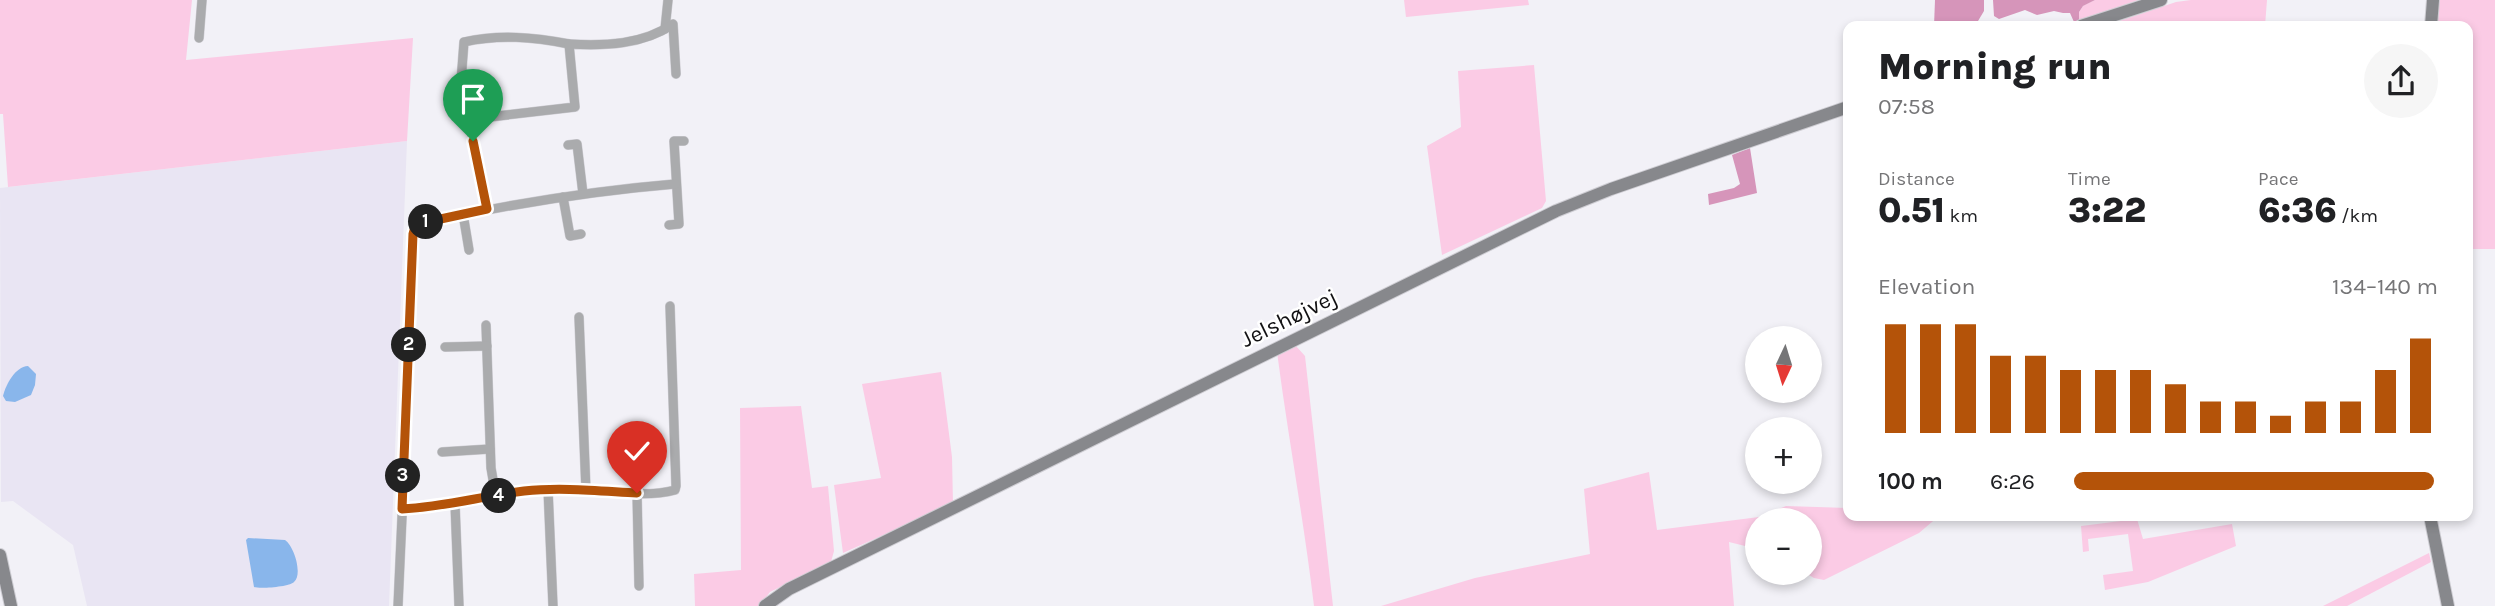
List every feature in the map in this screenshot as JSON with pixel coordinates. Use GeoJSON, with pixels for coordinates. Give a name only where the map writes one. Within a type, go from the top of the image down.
{"type":"FeatureCollection","features":[{"type":"Feature","properties":{"kind":"street"},"geometry":{"type":"LineString","coordinates":[[199,38],[202,0]]}},
{"type":"Feature","properties":{"kind":"street"},"geometry":{"type":"LineString","coordinates":[[665,29],[668,0]]}},
{"type":"Feature","properties":{"kind":"street"},"geometry":{"type":"LineString","coordinates":[[2096,21],[2161,0]]}},
{"type":"Feature","properties":{"kind":"street"},"geometry":{"type":"LineString","coordinates":[[2431,21],[2433,0]]}},
{"type":"Feature","properties":{"kind":"street"},"geometry":{"type":"LineString","coordinates":[[461,81],[464,42],[483,37],[518,36],[569,44],[612,44],[641,38],[673,24],[676,74]]}},
{"type":"Feature","properties":{"kind":"street"},"geometry":{"type":"LineString","coordinates":[[487,209],[473,141],[474,124],[481,118],[575,107],[569,44]]}},
{"type":"Feature","properties":{"kind":"street","name":"Jelshøjvej"},"geometry":{"type":"LineString","coordinates":[[765,606],[789,589],[1556,211],[1611,189],[1843,109]]}},
{"type":"Feature","properties":{"kind":"street"},"geometry":{"type":"LineString","coordinates":[[670,225],[679,224],[674,141],[684,141]]}},
{"type":"Feature","properties":{"kind":"street"},"geometry":{"type":"LineString","coordinates":[[568,145],[577,144],[583,194]]}},
{"type":"Feature","properties":{"kind":"street"},"geometry":{"type":"LineString","coordinates":[[398,606],[415,227],[422,223],[487,209],[583,194],[676,184]]}},
{"type":"Feature","properties":{"kind":"street"},"geometry":{"type":"LineString","coordinates":[[564,197],[570,236],[581,234]]}},
{"type":"Feature","properties":{"kind":"street"},"geometry":{"type":"LineString","coordinates":[[463,214],[469,250]]}},
{"type":"Feature","properties":{"kind":"street"},"geometry":{"type":"LineString","coordinates":[[402,509],[454,504],[521,491],[548,489],[637,493],[675,491],[670,306]]}},
{"type":"Feature","properties":{"kind":"street"},"geometry":{"type":"LineString","coordinates":[[579,317],[586,491]]}},
{"type":"Feature","properties":{"kind":"street"},"geometry":{"type":"LineString","coordinates":[[486,325],[490,450],[496,497]]}},
{"type":"Feature","properties":{"kind":"street"},"geometry":{"type":"LineString","coordinates":[[445,347],[487,346]]}},
{"type":"Feature","properties":{"kind":"street"},"geometry":{"type":"LineString","coordinates":[[442,452],[490,450]]}},
{"type":"Feature","properties":{"kind":"street"},"geometry":{"type":"LineString","coordinates":[[548,489],[553,606]]}},
{"type":"Feature","properties":{"kind":"street"},"geometry":{"type":"LineString","coordinates":[[637,493],[639,586]]}},
{"type":"Feature","properties":{"kind":"street"},"geometry":{"type":"LineString","coordinates":[[454,504],[459,606]]}},
{"type":"Feature","properties":{"kind":"street"},"geometry":{"type":"LineString","coordinates":[[2431,521],[2448,606]]}},
{"type":"Feature","properties":{"kind":"street"},"geometry":{"type":"LineString","coordinates":[[0,555],[11,606]]}},
{"type":"Feature","properties":{"kind":"street"},"geometry":{"type":"LineString","coordinates":[[0,583],[4,606]]}},
{"type":"Feature","properties":{"kind":"shaded area"},"geometry":{"type":"Polygon","coordinates":[[[0,0],[192,0],[186,60],[413,38],[407,141],[8,187],[3,114],[0,114],[0,0]]]}},
{"type":"Feature","properties":{"kind":"shaded area"},"geometry":{"type":"Polygon","coordinates":[[[1404,0],[1528,0],[1529,5],[1406,17],[1404,0]]]}},
{"type":"Feature","properties":{"kind":"shaded area"},"geometry":{"type":"Polygon","coordinates":[[[1935,0],[1984,0],[1984,11],[1978,21],[1934,21],[1935,0]]]}},
{"type":"Feature","properties":{"kind":"shaded area"},"geometry":{"type":"Polygon","coordinates":[[[1993,0],[2095,0],[2083,6],[2079,12],[2079,21],[2074,21],[2070,13],[2054,11],[2037,15],[2025,10],[1999,19],[1994,16],[1993,0]]]}},
{"type":"Feature","properties":{"kind":"shaded area"},"geometry":{"type":"Polygon","coordinates":[[[2095,0],[2138,0],[2079,21],[2079,12],[2083,6],[2095,0]]]}},
{"type":"Feature","properties":{"kind":"shaded area"},"geometry":{"type":"Polygon","coordinates":[[[2267,0],[2265,21],[2120,21],[2176,2],[2267,0]]]}},
{"type":"Feature","properties":{"kind":"shaded area"},"geometry":{"type":"Polygon","coordinates":[[[2438,0],[2495,0],[2495,249],[2473,249],[2473,21],[2437,21],[2438,0]]]}},
{"type":"Feature","properties":{"kind":"shaded area"},"geometry":{"type":"Polygon","coordinates":[[[1534,65],[1546,201],[1542,208],[1442,255],[1427,146],[1461,127],[1458,71],[1534,65]]]}},
{"type":"Feature","properties":{"kind":"shaded area"},"geometry":{"type":"Polygon","coordinates":[[[407,141],[389,606],[87,606],[73,545],[13,501],[1,502],[0,188],[407,141]]]}},
{"type":"Feature","properties":{"kind":"shaded area"},"geometry":{"type":"Polygon","coordinates":[[[1750,148],[1757,193],[1709,205],[1708,194],[1740,184],[1732,155],[1750,148]]]}},
{"type":"Feature","properties":{"kind":"shaded area"},"geometry":{"type":"Polygon","coordinates":[[[1295,345],[1305,356],[1333,606],[1314,606],[1281,384],[1277,352],[1295,345]]]}},
{"type":"Feature","properties":{"kind":"shaded area"},"geometry":{"type":"Polygon","coordinates":[[[941,372],[952,457],[953,504],[843,553],[834,485],[881,478],[862,384],[941,372]]]}},
{"type":"Feature","properties":{"kind":"shaded area"},"geometry":{"type":"Polygon","coordinates":[[[801,406],[812,488],[828,486],[834,551],[831,562],[770,592],[759,606],[695,606],[694,574],[741,570],[740,408],[801,406]]]}},
{"type":"Feature","properties":{"kind":"shaded area"},"geometry":{"type":"Polygon","coordinates":[[[1649,472],[1657,530],[1745,519],[1745,546],[1729,542],[1734,606],[1381,606],[1475,578],[1590,554],[1584,489],[1649,472]]]}},
{"type":"Feature","properties":{"kind":"shaded area"},"geometry":{"type":"Polygon","coordinates":[[[1781,508],[1843,508],[1843,521],[1933,521],[1919,533],[1824,580],[1822,508],[1781,508]]]}},
{"type":"Feature","properties":{"kind":"shaded area"},"geometry":{"type":"Polygon","coordinates":[[[2138,521],[2143,539],[2232,524],[2236,546],[2148,582],[2105,590],[2103,575],[2133,571],[2128,534],[2088,539],[2089,551],[2083,552],[2081,526],[2138,521]]]}},
{"type":"Feature","properties":{"kind":"shaded area"},"geometry":{"type":"Polygon","coordinates":[[[2429,553],[2431,562],[2347,606],[2323,606],[2429,553]]]}},
{"type":"Feature","properties":{"kind":"water"},"geometry":{"type":"Polygon","coordinates":[[[28,366],[36,374],[31,395],[15,402],[6,401],[3,396],[9,381],[19,369],[28,366]]]}},
{"type":"Feature","properties":{"kind":"water"},"geometry":{"type":"Polygon","coordinates":[[[246,540],[285,540],[296,560],[298,573],[294,582],[274,587],[254,587],[246,540]]]}},
{"type":"Feature","properties":{"kind":"route"},"geometry":{"type":"LineString","coordinates":[[473,141],[487,209],[422,223],[415,227],[413,234],[402,509],[428,508],[521,491],[548,489],[637,493]]}}]}
